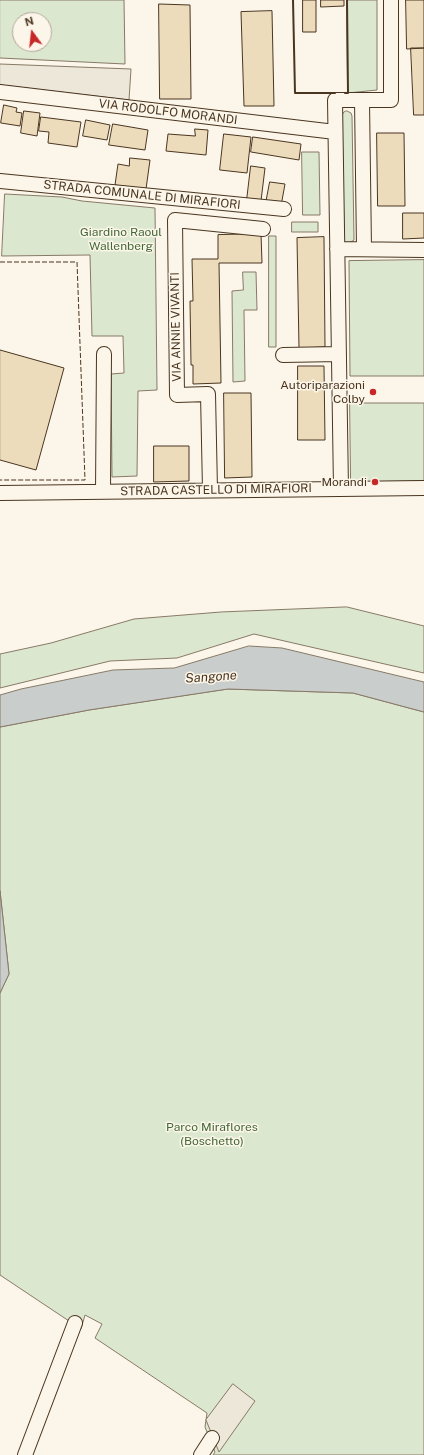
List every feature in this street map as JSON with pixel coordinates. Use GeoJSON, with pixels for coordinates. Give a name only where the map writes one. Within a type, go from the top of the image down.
{"type":"FeatureCollection","features":[{"type":"Feature","properties":{"kind":"street"},"geometry":{"type":"LineString","coordinates":[[341,489],[336,249],[335,100],[391,100],[391,0]]}},
{"type":"Feature","properties":{"kind":"street","name":"VIA RODOLFO MORANDI"},"geometry":{"type":"LineString","coordinates":[[0,92],[335,132]]}},
{"type":"Feature","properties":{"kind":"street"},"geometry":{"type":"LineString","coordinates":[[362,100],[364,249]]}},
{"type":"Feature","properties":{"kind":"street","name":"STRADA COMUNALE DI MIRAFIORI"},"geometry":{"type":"LineString","coordinates":[[0,181],[284,209]]}},
{"type":"Feature","properties":{"kind":"street","name":"VIA ANNIE VIVANTI"},"geometry":{"type":"LineString","coordinates":[[210,490],[208,394],[177,395],[175,220],[263,229]]}},
{"type":"Feature","properties":{"kind":"street"},"geometry":{"type":"LineString","coordinates":[[336,249],[424,250]]}},
{"type":"Feature","properties":{"kind":"street","name":"STRADA CASTELLO DI MIRAFIORI"},"geometry":{"type":"LineString","coordinates":[[103,492],[104,354]]}},
{"type":"Feature","properties":{"kind":"street"},"geometry":{"type":"LineString","coordinates":[[283,355],[338,354]]}},
{"type":"Feature","properties":{"kind":"street","name":"STRADA CASTELLO DI MIRAFIORI"},"geometry":{"type":"LineString","coordinates":[[0,493],[424,488]]}},
{"type":"Feature","properties":{"kind":"street"},"geometry":{"type":"LineString","coordinates":[[25,1455],[75,1323]]}},
{"type":"Feature","properties":{"kind":"street"},"geometry":{"type":"LineString","coordinates":[[201,1455],[212,1438]]}},
{"type":"Feature","properties":{"kind":"green space"},"geometry":{"type":"Polygon","coordinates":[[[0,0],[124,0],[125,64],[0,58],[0,0]]]}},
{"type":"Feature","properties":{"kind":"green space"},"geometry":{"type":"Polygon","coordinates":[[[347,0],[377,0],[377,90],[348,93],[347,0]]]}},
{"type":"Feature","properties":{"kind":"green space"},"geometry":{"type":"Polygon","coordinates":[[[347,111],[351,113],[352,116],[354,240],[346,243],[344,240],[342,115],[347,111]]]}},
{"type":"Feature","properties":{"kind":"green space"},"geometry":{"type":"Polygon","coordinates":[[[302,152],[319,152],[320,215],[303,215],[302,152]]]}},
{"type":"Feature","properties":{"kind":"green space","name":"Giardino Raoul Wallenberg"},"geometry":{"type":"Polygon","coordinates":[[[5,194],[62,197],[82,201],[155,208],[157,390],[138,391],[137,476],[112,477],[111,374],[124,373],[123,336],[92,336],[90,255],[2,256],[5,194]]]}},
{"type":"Feature","properties":{"kind":"green space"},"geometry":{"type":"Polygon","coordinates":[[[292,222],[318,222],[318,232],[292,232],[292,222]]]}},
{"type":"Feature","properties":{"kind":"green space"},"geometry":{"type":"Polygon","coordinates":[[[269,236],[276,236],[276,347],[269,347],[269,236]]]}},
{"type":"Feature","properties":{"kind":"green space"},"geometry":{"type":"Polygon","coordinates":[[[424,260],[424,376],[350,376],[349,261],[424,260]]]}},
{"type":"Feature","properties":{"kind":"green space"},"geometry":{"type":"Polygon","coordinates":[[[243,272],[256,272],[257,310],[244,310],[245,381],[233,382],[232,291],[243,290],[243,272]]]}},
{"type":"Feature","properties":{"kind":"green space"},"geometry":{"type":"Polygon","coordinates":[[[350,403],[424,403],[424,481],[351,482],[350,403]]]}},
{"type":"Feature","properties":{"kind":"green space"},"geometry":{"type":"Polygon","coordinates":[[[347,607],[424,626],[424,673],[254,634],[177,658],[110,661],[0,688],[0,654],[51,643],[134,619],[221,612],[347,607]]]}},
{"type":"Feature","properties":{"kind":"green space","name":"Parco Miraflores (Boschetto)"},"geometry":{"type":"Polygon","coordinates":[[[228,689],[353,693],[424,712],[424,1455],[213,1455],[215,1452],[205,1427],[207,1413],[95,1338],[102,1324],[85,1315],[81,1329],[0,1275],[0,993],[9,974],[0,891],[0,727],[89,710],[228,689]]]}},
{"type":"Feature","properties":{"kind":"shaded area"},"geometry":{"type":"Polygon","coordinates":[[[0,64],[131,69],[129,100],[0,85],[0,64]]]}},
{"type":"Feature","properties":{"kind":"shaded area"},"geometry":{"type":"Polygon","coordinates":[[[233,1384],[255,1401],[219,1452],[206,1420],[233,1384]]]}},
{"type":"Feature","properties":{"kind":"water","name":"Sangone"},"geometry":{"type":"Polygon","coordinates":[[[249,646],[282,648],[424,682],[424,712],[353,693],[228,689],[89,710],[0,727],[0,695],[21,689],[113,670],[174,668],[249,646]]]}},
{"type":"Feature","properties":{"kind":"water"},"geometry":{"type":"Polygon","coordinates":[[[0,891],[9,974],[0,993],[0,891]]]}},
{"type":"Feature","properties":{"kind":"building"},"geometry":{"type":"Polygon","coordinates":[[[303,0],[316,0],[316,32],[303,32],[303,0]]]}},
{"type":"Feature","properties":{"kind":"building"},"geometry":{"type":"Polygon","coordinates":[[[321,0],[344,0],[344,6],[321,7],[321,0]]]}},
{"type":"Feature","properties":{"kind":"building"},"geometry":{"type":"Polygon","coordinates":[[[406,0],[424,0],[424,48],[407,49],[406,0]]]}},
{"type":"Feature","properties":{"kind":"building"},"geometry":{"type":"Polygon","coordinates":[[[159,4],[190,5],[191,99],[160,99],[159,4]]]}},
{"type":"Feature","properties":{"kind":"building"},"geometry":{"type":"Polygon","coordinates":[[[272,11],[274,106],[244,106],[241,12],[272,11]]]}},
{"type":"Feature","properties":{"kind":"building"},"geometry":{"type":"Polygon","coordinates":[[[411,48],[424,48],[424,115],[414,115],[411,48]]]}},
{"type":"Feature","properties":{"kind":"building"},"geometry":{"type":"Polygon","coordinates":[[[4,105],[17,108],[16,112],[22,113],[20,126],[1,123],[4,105]]]}},
{"type":"Feature","properties":{"kind":"building"},"geometry":{"type":"Polygon","coordinates":[[[24,111],[40,113],[37,136],[21,133],[24,111]]]}},
{"type":"Feature","properties":{"kind":"building"},"geometry":{"type":"Polygon","coordinates":[[[41,117],[81,122],[77,147],[48,143],[49,132],[39,131],[41,117]]]}},
{"type":"Feature","properties":{"kind":"building"},"geometry":{"type":"Polygon","coordinates":[[[86,120],[110,125],[107,140],[83,136],[86,120]]]}},
{"type":"Feature","properties":{"kind":"building"},"geometry":{"type":"Polygon","coordinates":[[[113,124],[148,130],[145,150],[109,145],[113,124]]]}},
{"type":"Feature","properties":{"kind":"building"},"geometry":{"type":"Polygon","coordinates":[[[195,129],[208,130],[206,155],[166,151],[168,134],[195,136],[195,129]]]}},
{"type":"Feature","properties":{"kind":"building"},"geometry":{"type":"Polygon","coordinates":[[[377,133],[404,133],[405,206],[378,206],[377,133]]]}},
{"type":"Feature","properties":{"kind":"building"},"geometry":{"type":"Polygon","coordinates":[[[224,134],[251,137],[247,173],[220,170],[224,134]]]}},
{"type":"Feature","properties":{"kind":"building"},"geometry":{"type":"Polygon","coordinates":[[[253,137],[301,144],[299,160],[251,152],[253,137]]]}},
{"type":"Feature","properties":{"kind":"building"},"geometry":{"type":"Polygon","coordinates":[[[130,158],[150,160],[146,189],[115,185],[118,164],[129,166],[130,158]]]}},
{"type":"Feature","properties":{"kind":"building"},"geometry":{"type":"Polygon","coordinates":[[[251,166],[265,168],[261,201],[247,200],[251,166]]]}},
{"type":"Feature","properties":{"kind":"building"},"geometry":{"type":"Polygon","coordinates":[[[270,182],[285,184],[281,206],[266,203],[270,182]]]}},
{"type":"Feature","properties":{"kind":"building"},"geometry":{"type":"Polygon","coordinates":[[[403,213],[424,213],[424,238],[403,239],[403,213]]]}},
{"type":"Feature","properties":{"kind":"building"},"geometry":{"type":"Polygon","coordinates":[[[261,234],[262,263],[219,263],[221,383],[193,384],[193,365],[191,365],[190,301],[193,301],[192,259],[218,259],[218,235],[261,234]]]}},
{"type":"Feature","properties":{"kind":"building"},"geometry":{"type":"Polygon","coordinates":[[[324,237],[325,347],[299,348],[297,238],[324,237]]]}},
{"type":"Feature","properties":{"kind":"building"},"geometry":{"type":"Polygon","coordinates":[[[0,350],[64,368],[36,470],[0,460],[0,350]]]}},
{"type":"Feature","properties":{"kind":"building"},"geometry":{"type":"Polygon","coordinates":[[[298,366],[324,366],[325,440],[298,440],[298,366]]]}},
{"type":"Feature","properties":{"kind":"building"},"geometry":{"type":"Polygon","coordinates":[[[224,393],[251,393],[252,477],[225,478],[224,393]]]}},
{"type":"Feature","properties":{"kind":"building"},"geometry":{"type":"Polygon","coordinates":[[[154,446],[189,446],[189,481],[154,482],[154,446]]]}},
{"type":"Feature","properties":{"kind":"fence"},"geometry":{"type":"LineString","coordinates":[[0,262],[77,262],[85,480],[0,480]]}},
{"type":"Feature","properties":{"kind":"wall"},"geometry":{"type":"LineString","coordinates":[[293,0],[295,93],[335,93]]}},
{"type":"Feature","properties":{"kind":"wall"},"geometry":{"type":"LineString","coordinates":[[345,93],[348,93],[347,0]]}},
{"type":"Feature","properties":{"kind":"place","name":"Autoriparazioni Colby"},"geometry":{"type":"Point","coordinates":[373,392]}},
{"type":"Feature","properties":{"kind":"place","name":"Morandi"},"geometry":{"type":"Point","coordinates":[375,482]}}]}
